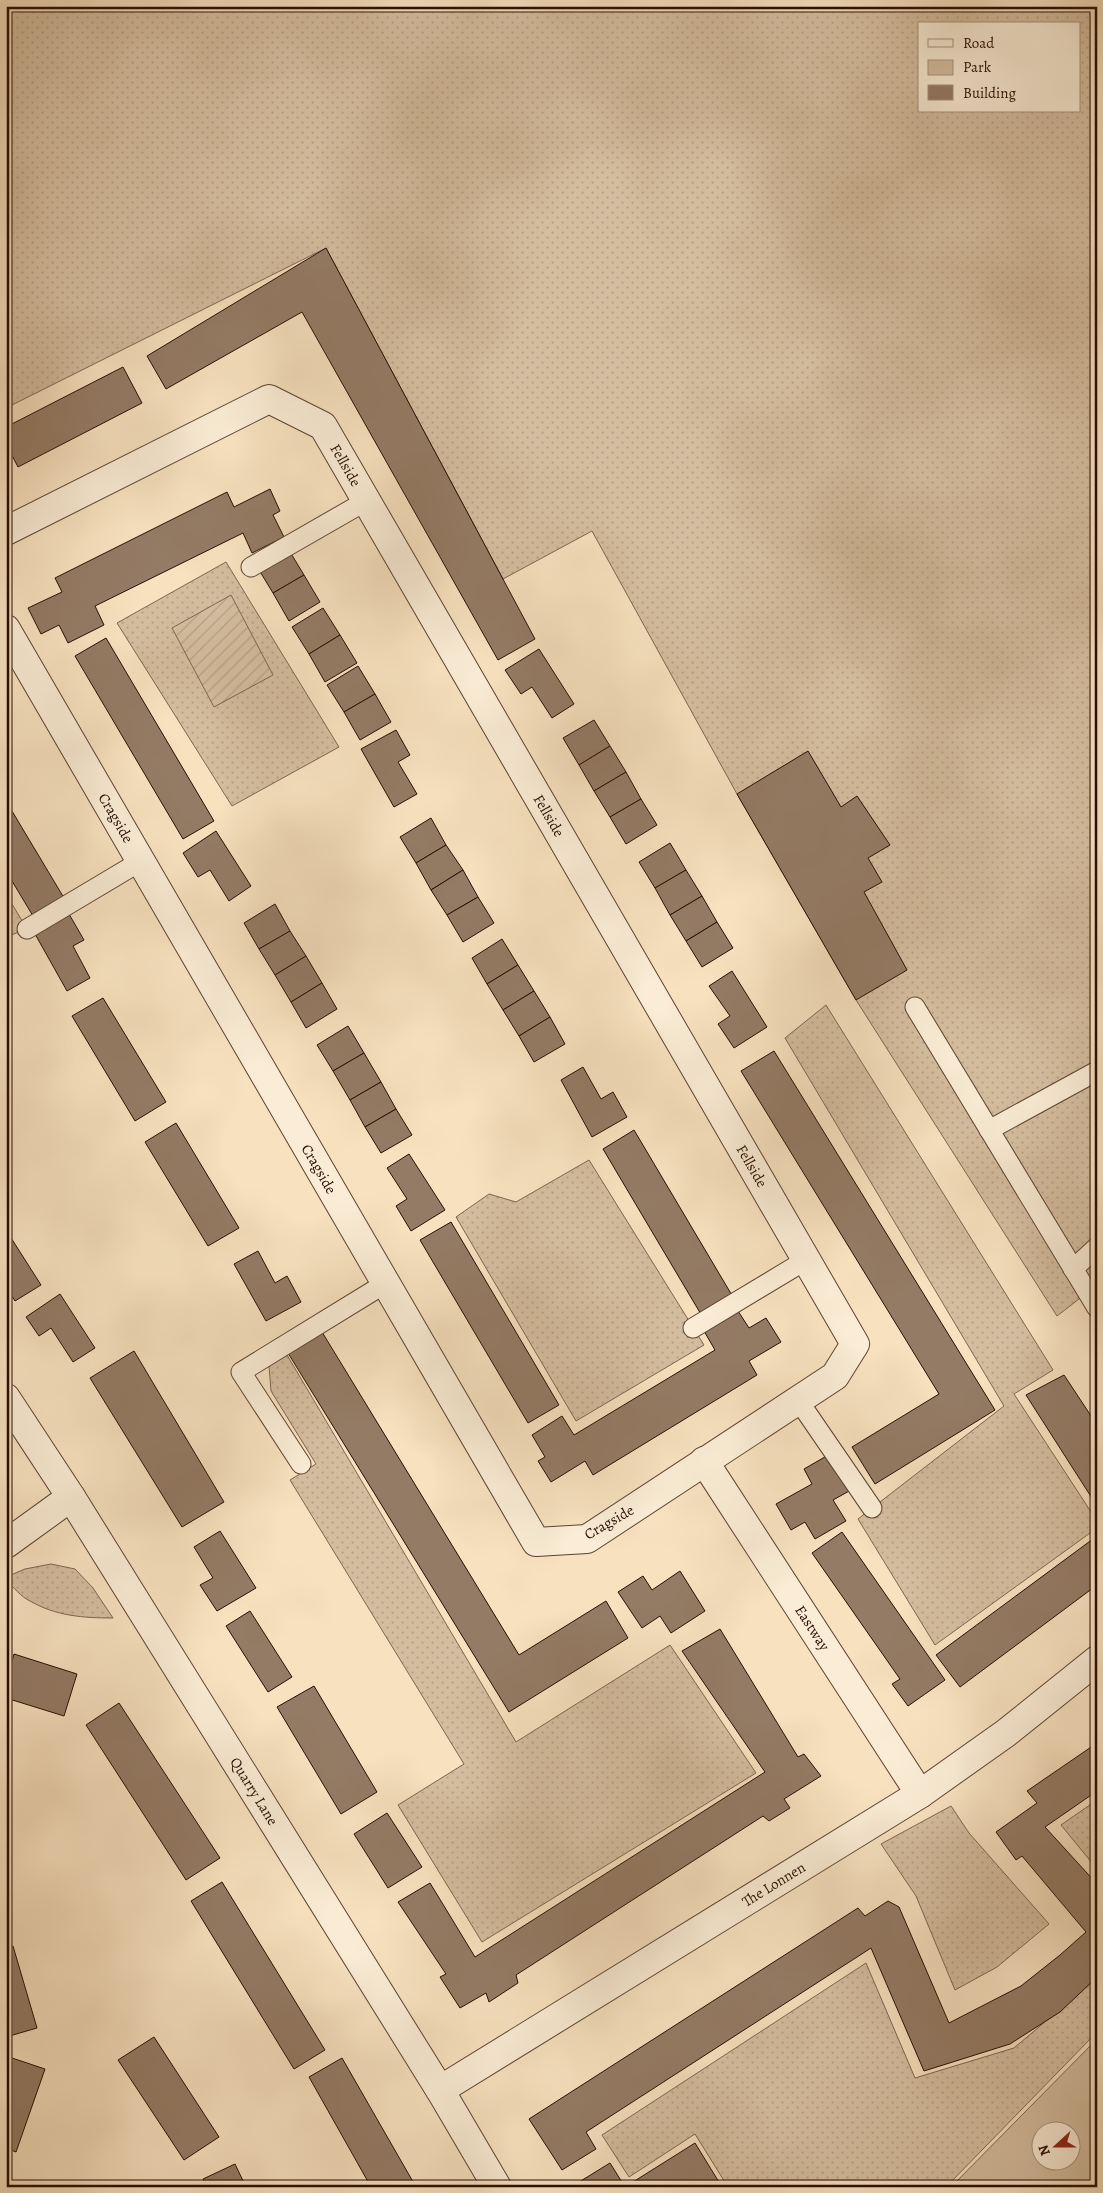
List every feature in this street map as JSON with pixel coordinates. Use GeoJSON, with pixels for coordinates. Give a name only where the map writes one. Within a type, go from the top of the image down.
{"type":"FeatureCollection","features":[{"type":"Feature","properties":{"kind":"street","name":"Fellside"},"geometry":{"type":"LineString","coordinates":[[6,531],[269,399],[323,426],[855,1344],[835,1376],[704,1462]]}},
{"type":"Feature","properties":{"kind":"street","name":"Cragside"},"geometry":{"type":"LineString","coordinates":[[6,630],[536,1542],[587,1539],[704,1462]]}},
{"type":"Feature","properties":{"kind":"street","name":"Quarry Lane"},"geometry":{"type":"LineString","coordinates":[[6,1398],[71,1497],[440,2090],[498,2187]]}},
{"type":"Feature","properties":{"kind":"street","name":"Eastway"},"geometry":{"type":"LineString","coordinates":[[704,1462],[920,1794]]}},
{"type":"Feature","properties":{"kind":"street"},"geometry":{"type":"LineString","coordinates":[[6,1544],[71,1497]]}},
{"type":"Feature","properties":{"kind":"street","name":"The Lonnen"},"geometry":{"type":"LineString","coordinates":[[440,2090],[920,1794],[1006,1733],[1097,1660]]}},
{"type":"Feature","properties":{"kind":"lane"},"geometry":{"type":"LineString","coordinates":[[251,567],[366,501]]}},
{"type":"Feature","properties":{"kind":"lane"},"geometry":{"type":"LineString","coordinates":[[26,929],[141,861]]}},
{"type":"Feature","properties":{"kind":"lane"},"geometry":{"type":"LineString","coordinates":[[915,1006],[1097,1308]]}},
{"type":"Feature","properties":{"kind":"lane"},"geometry":{"type":"LineString","coordinates":[[989,1130],[1097,1071]]}},
{"type":"Feature","properties":{"kind":"lane"},"geometry":{"type":"LineString","coordinates":[[1073,1269],[1097,1247]]}},
{"type":"Feature","properties":{"kind":"lane"},"geometry":{"type":"LineString","coordinates":[[693,1328],[806,1260]]}},
{"type":"Feature","properties":{"kind":"lane"},"geometry":{"type":"LineString","coordinates":[[300,1464],[241,1372],[386,1283]]}},
{"type":"Feature","properties":{"kind":"lane"},"geometry":{"type":"LineString","coordinates":[[798,1400],[872,1508]]}},
{"type":"Feature","properties":{"kind":"green space"},"geometry":{"type":"Polygon","coordinates":[[[6,6],[1097,6],[1097,1285],[1057,1316],[856,1000],[737,794],[592,531],[503,579],[326,248],[6,408],[6,6]]]}},
{"type":"Feature","properties":{"kind":"green space"},"geometry":{"type":"Polygon","coordinates":[[[226,562],[339,747],[232,806],[117,623],[226,562]]]}},
{"type":"Feature","properties":{"kind":"green space"},"geometry":{"type":"Polygon","coordinates":[[[231,595],[273,675],[214,707],[172,628],[231,595]]]}},
{"type":"Feature","properties":{"kind":"green space"},"geometry":{"type":"Polygon","coordinates":[[[6,894],[27,929],[6,937],[6,894]]]}},
{"type":"Feature","properties":{"kind":"green space"},"geometry":{"type":"Polygon","coordinates":[[[826,1005],[1053,1370],[1014,1394],[1097,1521],[1097,1528],[935,1645],[858,1519],[1004,1406],[785,1038],[826,1005]]]}},
{"type":"Feature","properties":{"kind":"green space"},"geometry":{"type":"Polygon","coordinates":[[[589,1160],[704,1345],[576,1421],[456,1217],[489,1194],[516,1202],[589,1160]]]}},
{"type":"Feature","properties":{"kind":"green space"},"geometry":{"type":"Polygon","coordinates":[[[287,1355],[516,1742],[670,1645],[756,1773],[482,1942],[398,1805],[464,1764],[290,1480],[316,1464],[271,1391],[269,1366],[287,1355]]]}},
{"type":"Feature","properties":{"kind":"green space"},"geometry":{"type":"Polygon","coordinates":[[[51,1564],[75,1569],[93,1588],[113,1618],[80,1617],[50,1610],[27,1599],[6,1581],[6,1577],[25,1569],[51,1564]]]}},
{"type":"Feature","properties":{"kind":"green space"},"geometry":{"type":"Polygon","coordinates":[[[1097,1800],[1097,1869],[1061,1825],[1097,1800]]]}},
{"type":"Feature","properties":{"kind":"green space"},"geometry":{"type":"Polygon","coordinates":[[[951,1806],[969,1833],[1049,1924],[997,1967],[955,1990],[916,1896],[881,1844],[951,1806]]]}},
{"type":"Feature","properties":{"kind":"green space"},"geometry":{"type":"Polygon","coordinates":[[[866,1963],[915,2078],[1014,2048],[1097,1978],[1097,2032],[946,2187],[728,2187],[695,2134],[629,2177],[602,2135],[866,1963]]]}},
{"type":"Feature","properties":{"kind":"green space"},"geometry":{"type":"Polygon","coordinates":[[[1097,2039],[1097,2187],[951,2187],[1097,2039]]]}},
{"type":"Feature","properties":{"kind":"building"},"geometry":{"type":"Polygon","coordinates":[[[326,248],[535,639],[498,660],[302,312],[166,389],[147,356],[326,248]]]}},
{"type":"Feature","properties":{"kind":"building"},"geometry":{"type":"Polygon","coordinates":[[[123,367],[142,403],[18,467],[6,444],[6,427],[123,367]]]}},
{"type":"Feature","properties":{"kind":"building"},"geometry":{"type":"Polygon","coordinates":[[[270,489],[280,511],[273,515],[284,537],[252,553],[243,533],[95,606],[104,625],[68,643],[59,625],[41,634],[28,608],[62,592],[55,578],[227,492],[234,507],[270,489]]]}},
{"type":"Feature","properties":{"kind":"building"},"geometry":{"type":"Polygon","coordinates":[[[287,547],[304,575],[273,593],[256,565],[287,547]]]}},
{"type":"Feature","properties":{"kind":"building"},"geometry":{"type":"Polygon","coordinates":[[[304,575],[320,602],[289,621],[273,593],[304,575]]]}},
{"type":"Feature","properties":{"kind":"building"},"geometry":{"type":"Polygon","coordinates":[[[323,608],[340,635],[309,654],[292,627],[323,608]]]}},
{"type":"Feature","properties":{"kind":"building"},"geometry":{"type":"Polygon","coordinates":[[[340,635],[357,663],[325,682],[309,654],[340,635]]]}},
{"type":"Feature","properties":{"kind":"building"},"geometry":{"type":"Polygon","coordinates":[[[106,638],[214,821],[183,839],[75,656],[106,638]]]}},
{"type":"Feature","properties":{"kind":"building"},"geometry":{"type":"Polygon","coordinates":[[[539,649],[574,704],[552,718],[532,687],[521,694],[505,670],[539,649]]]}},
{"type":"Feature","properties":{"kind":"building"},"geometry":{"type":"Polygon","coordinates":[[[358,666],[375,694],[344,712],[327,685],[358,666]]]}},
{"type":"Feature","properties":{"kind":"building"},"geometry":{"type":"Polygon","coordinates":[[[375,694],[391,722],[360,740],[344,712],[375,694]]]}},
{"type":"Feature","properties":{"kind":"building"},"geometry":{"type":"Polygon","coordinates":[[[594,720],[610,746],[579,765],[563,738],[594,720]]]}},
{"type":"Feature","properties":{"kind":"building"},"geometry":{"type":"Polygon","coordinates":[[[396,730],[410,755],[398,762],[417,794],[394,807],[361,749],[396,730]]]}},
{"type":"Feature","properties":{"kind":"building"},"geometry":{"type":"Polygon","coordinates":[[[610,746],[626,772],[594,791],[579,765],[610,746]]]}},
{"type":"Feature","properties":{"kind":"building"},"geometry":{"type":"Polygon","coordinates":[[[808,751],[841,807],[857,796],[890,845],[868,858],[882,882],[864,892],[907,970],[856,1000],[737,794],[808,751]]]}},
{"type":"Feature","properties":{"kind":"building"},"geometry":{"type":"Polygon","coordinates":[[[626,772],[641,799],[610,817],[594,791],[626,772]]]}},
{"type":"Feature","properties":{"kind":"building"},"geometry":{"type":"Polygon","coordinates":[[[641,799],[657,825],[626,844],[610,817],[641,799]]]}},
{"type":"Feature","properties":{"kind":"building"},"geometry":{"type":"Polygon","coordinates":[[[6,801],[64,898],[33,916],[6,871],[6,801]]]}},
{"type":"Feature","properties":{"kind":"building"},"geometry":{"type":"Polygon","coordinates":[[[431,818],[446,845],[416,863],[400,837],[431,818]]]}},
{"type":"Feature","properties":{"kind":"building"},"geometry":{"type":"Polygon","coordinates":[[[216,831],[251,886],[229,901],[210,870],[198,877],[183,853],[216,831]]]}},
{"type":"Feature","properties":{"kind":"building"},"geometry":{"type":"Polygon","coordinates":[[[670,843],[686,870],[655,888],[639,862],[670,843]]]}},
{"type":"Feature","properties":{"kind":"building"},"geometry":{"type":"Polygon","coordinates":[[[446,845],[463,870],[431,890],[416,863],[446,845]]]}},
{"type":"Feature","properties":{"kind":"building"},"geometry":{"type":"Polygon","coordinates":[[[463,870],[478,897],[447,915],[431,890],[463,870]]]}},
{"type":"Feature","properties":{"kind":"building"},"geometry":{"type":"Polygon","coordinates":[[[686,870],[702,896],[670,915],[655,888],[686,870]]]}},
{"type":"Feature","properties":{"kind":"building"},"geometry":{"type":"Polygon","coordinates":[[[702,896],[717,922],[686,941],[670,915],[702,896]]]}},
{"type":"Feature","properties":{"kind":"building"},"geometry":{"type":"Polygon","coordinates":[[[478,897],[494,923],[463,942],[447,915],[478,897]]]}},
{"type":"Feature","properties":{"kind":"building"},"geometry":{"type":"Polygon","coordinates":[[[275,904],[290,931],[259,949],[244,923],[275,904]]]}},
{"type":"Feature","properties":{"kind":"building"},"geometry":{"type":"Polygon","coordinates":[[[69,914],[84,940],[73,946],[90,978],[67,991],[35,934],[69,914]]]}},
{"type":"Feature","properties":{"kind":"building"},"geometry":{"type":"Polygon","coordinates":[[[717,922],[733,948],[702,967],[686,941],[717,922]]]}},
{"type":"Feature","properties":{"kind":"building"},"geometry":{"type":"Polygon","coordinates":[[[290,931],[306,956],[275,975],[259,949],[290,931]]]}},
{"type":"Feature","properties":{"kind":"building"},"geometry":{"type":"Polygon","coordinates":[[[502,939],[518,965],[487,984],[472,958],[502,939]]]}},
{"type":"Feature","properties":{"kind":"building"},"geometry":{"type":"Polygon","coordinates":[[[306,956],[322,983],[291,1002],[275,975],[306,956]]]}},
{"type":"Feature","properties":{"kind":"building"},"geometry":{"type":"Polygon","coordinates":[[[518,965],[534,991],[503,1010],[487,984],[518,965]]]}},
{"type":"Feature","properties":{"kind":"building"},"geometry":{"type":"Polygon","coordinates":[[[732,971],[767,1027],[734,1048],[718,1024],[730,1016],[709,986],[732,971]]]}},
{"type":"Feature","properties":{"kind":"building"},"geometry":{"type":"Polygon","coordinates":[[[322,983],[337,1009],[306,1028],[291,1002],[322,983]]]}},
{"type":"Feature","properties":{"kind":"building"},"geometry":{"type":"Polygon","coordinates":[[[534,991],[550,1017],[519,1036],[503,1010],[534,991]]]}},
{"type":"Feature","properties":{"kind":"building"},"geometry":{"type":"Polygon","coordinates":[[[103,998],[166,1102],[135,1121],[72,1016],[103,998]]]}},
{"type":"Feature","properties":{"kind":"building"},"geometry":{"type":"Polygon","coordinates":[[[550,1017],[565,1044],[534,1062],[519,1036],[550,1017]]]}},
{"type":"Feature","properties":{"kind":"building"},"geometry":{"type":"Polygon","coordinates":[[[348,1026],[364,1053],[333,1071],[317,1045],[348,1026]]]}},
{"type":"Feature","properties":{"kind":"building"},"geometry":{"type":"Polygon","coordinates":[[[774,1051],[995,1410],[875,1484],[852,1447],[939,1394],[741,1071],[774,1051]]]}},
{"type":"Feature","properties":{"kind":"building"},"geometry":{"type":"Polygon","coordinates":[[[364,1053],[381,1082],[350,1100],[333,1071],[364,1053]]]}},
{"type":"Feature","properties":{"kind":"building"},"geometry":{"type":"Polygon","coordinates":[[[583,1067],[601,1099],[613,1092],[627,1117],[592,1137],[561,1080],[583,1067]]]}},
{"type":"Feature","properties":{"kind":"building"},"geometry":{"type":"Polygon","coordinates":[[[381,1082],[396,1109],[365,1127],[350,1100],[381,1082]]]}},
{"type":"Feature","properties":{"kind":"building"},"geometry":{"type":"Polygon","coordinates":[[[396,1109],[412,1135],[381,1153],[365,1127],[396,1109]]]}},
{"type":"Feature","properties":{"kind":"building"},"geometry":{"type":"Polygon","coordinates":[[[176,1123],[239,1228],[208,1246],[145,1142],[176,1123]]]}},
{"type":"Feature","properties":{"kind":"building"},"geometry":{"type":"Polygon","coordinates":[[[634,1130],[733,1297],[702,1316],[603,1149],[634,1130]]]}},
{"type":"Feature","properties":{"kind":"building"},"geometry":{"type":"Polygon","coordinates":[[[409,1154],[445,1210],[411,1231],[396,1206],[407,1199],[387,1168],[409,1154]]]}},
{"type":"Feature","properties":{"kind":"building"},"geometry":{"type":"Polygon","coordinates":[[[451,1222],[559,1405],[528,1423],[420,1240],[451,1222]]]}},
{"type":"Feature","properties":{"kind":"building"},"geometry":{"type":"Polygon","coordinates":[[[6,1230],[41,1285],[15,1301],[6,1286],[6,1230]]]}},
{"type":"Feature","properties":{"kind":"building"},"geometry":{"type":"Polygon","coordinates":[[[258,1251],[275,1283],[287,1276],[301,1302],[266,1321],[234,1264],[258,1251]]]}},
{"type":"Feature","properties":{"kind":"building"},"geometry":{"type":"Polygon","coordinates":[[[60,1294],[95,1348],[73,1362],[51,1328],[39,1336],[26,1317],[60,1294]]]}},
{"type":"Feature","properties":{"kind":"building"},"geometry":{"type":"Polygon","coordinates":[[[738,1311],[749,1328],[766,1318],[781,1342],[749,1361],[757,1375],[593,1475],[585,1461],[551,1482],[538,1461],[545,1457],[532,1435],[562,1416],[574,1435],[715,1350],[704,1331],[738,1311]]]}},
{"type":"Feature","properties":{"kind":"building"},"geometry":{"type":"Polygon","coordinates":[[[322,1332],[519,1655],[606,1601],[628,1638],[509,1712],[288,1353],[322,1332]]]}},
{"type":"Feature","properties":{"kind":"building"},"geometry":{"type":"Polygon","coordinates":[[[134,1351],[224,1502],[182,1527],[90,1378],[134,1351]]]}},
{"type":"Feature","properties":{"kind":"building"},"geometry":{"type":"Polygon","coordinates":[[[1064,1375],[1097,1425],[1097,1506],[1026,1395],[1064,1375]]]}},
{"type":"Feature","properties":{"kind":"building"},"geometry":{"type":"Polygon","coordinates":[[[830,1454],[851,1490],[833,1500],[846,1521],[815,1539],[805,1522],[791,1530],[776,1504],[812,1484],[804,1469],[830,1454]]]}},
{"type":"Feature","properties":{"kind":"building"},"geometry":{"type":"Polygon","coordinates":[[[220,1531],[256,1588],[217,1611],[200,1585],[213,1578],[194,1547],[220,1531]]]}},
{"type":"Feature","properties":{"kind":"building"},"geometry":{"type":"Polygon","coordinates":[[[842,1532],[945,1680],[908,1706],[892,1684],[900,1679],[812,1553],[842,1532]]]}},
{"type":"Feature","properties":{"kind":"building"},"geometry":{"type":"Polygon","coordinates":[[[1097,1536],[1097,1585],[960,1687],[936,1655],[1097,1536]]]}},
{"type":"Feature","properties":{"kind":"building"},"geometry":{"type":"Polygon","coordinates":[[[680,1571],[705,1611],[671,1633],[660,1616],[642,1628],[618,1592],[643,1576],[652,1590],[680,1571]]]}},
{"type":"Feature","properties":{"kind":"building"},"geometry":{"type":"Polygon","coordinates":[[[250,1611],[292,1677],[268,1692],[226,1626],[250,1611]]]}},
{"type":"Feature","properties":{"kind":"building"},"geometry":{"type":"Polygon","coordinates":[[[720,1629],[798,1757],[804,1754],[821,1776],[784,1799],[790,1808],[769,1821],[763,1816],[516,1975],[518,1983],[489,2002],[486,1993],[460,2008],[440,1977],[446,1974],[398,1902],[430,1883],[475,1957],[765,1772],[682,1651],[720,1629]]]}},
{"type":"Feature","properties":{"kind":"building"},"geometry":{"type":"Polygon","coordinates":[[[14,1654],[77,1674],[64,1716],[6,1698],[6,1680],[14,1654]]]}},
{"type":"Feature","properties":{"kind":"building"},"geometry":{"type":"Polygon","coordinates":[[[314,1686],[377,1792],[341,1814],[277,1707],[314,1686]]]}},
{"type":"Feature","properties":{"kind":"building"},"geometry":{"type":"Polygon","coordinates":[[[119,1703],[220,1858],[186,1880],[86,1725],[119,1703]]]}},
{"type":"Feature","properties":{"kind":"building"},"geometry":{"type":"Polygon","coordinates":[[[1097,1743],[1097,1791],[1045,1827],[1097,1884],[1097,1977],[1060,2012],[1010,2044],[924,2071],[871,1948],[586,2132],[596,2149],[562,2170],[529,2119],[858,1908],[865,1916],[888,1901],[899,1907],[949,2023],[1021,1986],[1060,1955],[1086,1932],[1022,1856],[1016,1860],[996,1832],[1037,1803],[1027,1791],[1097,1743]]]}},
{"type":"Feature","properties":{"kind":"building"},"geometry":{"type":"Polygon","coordinates":[[[387,1813],[422,1867],[388,1888],[354,1834],[387,1813]]]}},
{"type":"Feature","properties":{"kind":"building"},"geometry":{"type":"Polygon","coordinates":[[[222,1882],[325,2050],[294,2069],[191,1901],[222,1882]]]}},
{"type":"Feature","properties":{"kind":"building"},"geometry":{"type":"Polygon","coordinates":[[[13,1946],[37,2028],[6,2037],[6,1948],[13,1946]]]}},
{"type":"Feature","properties":{"kind":"building"},"geometry":{"type":"Polygon","coordinates":[[[154,2037],[219,2137],[184,2160],[118,2060],[154,2037]]]}},
{"type":"Feature","properties":{"kind":"building"},"geometry":{"type":"Polygon","coordinates":[[[12,2058],[45,2069],[16,2152],[6,2148],[6,2075],[12,2058]]]}},
{"type":"Feature","properties":{"kind":"building"},"geometry":{"type":"Polygon","coordinates":[[[342,2058],[416,2187],[371,2187],[309,2077],[342,2058]]]}},
{"type":"Feature","properties":{"kind":"building"},"geometry":{"type":"Polygon","coordinates":[[[695,2143],[722,2187],[625,2187],[695,2143]]]}},
{"type":"Feature","properties":{"kind":"building"},"geometry":{"type":"Polygon","coordinates":[[[610,2163],[625,2187],[571,2187],[610,2163]]]}},
{"type":"Feature","properties":{"kind":"building"},"geometry":{"type":"Polygon","coordinates":[[[235,2164],[246,2187],[207,2187],[203,2179],[235,2164]]]}}]}
